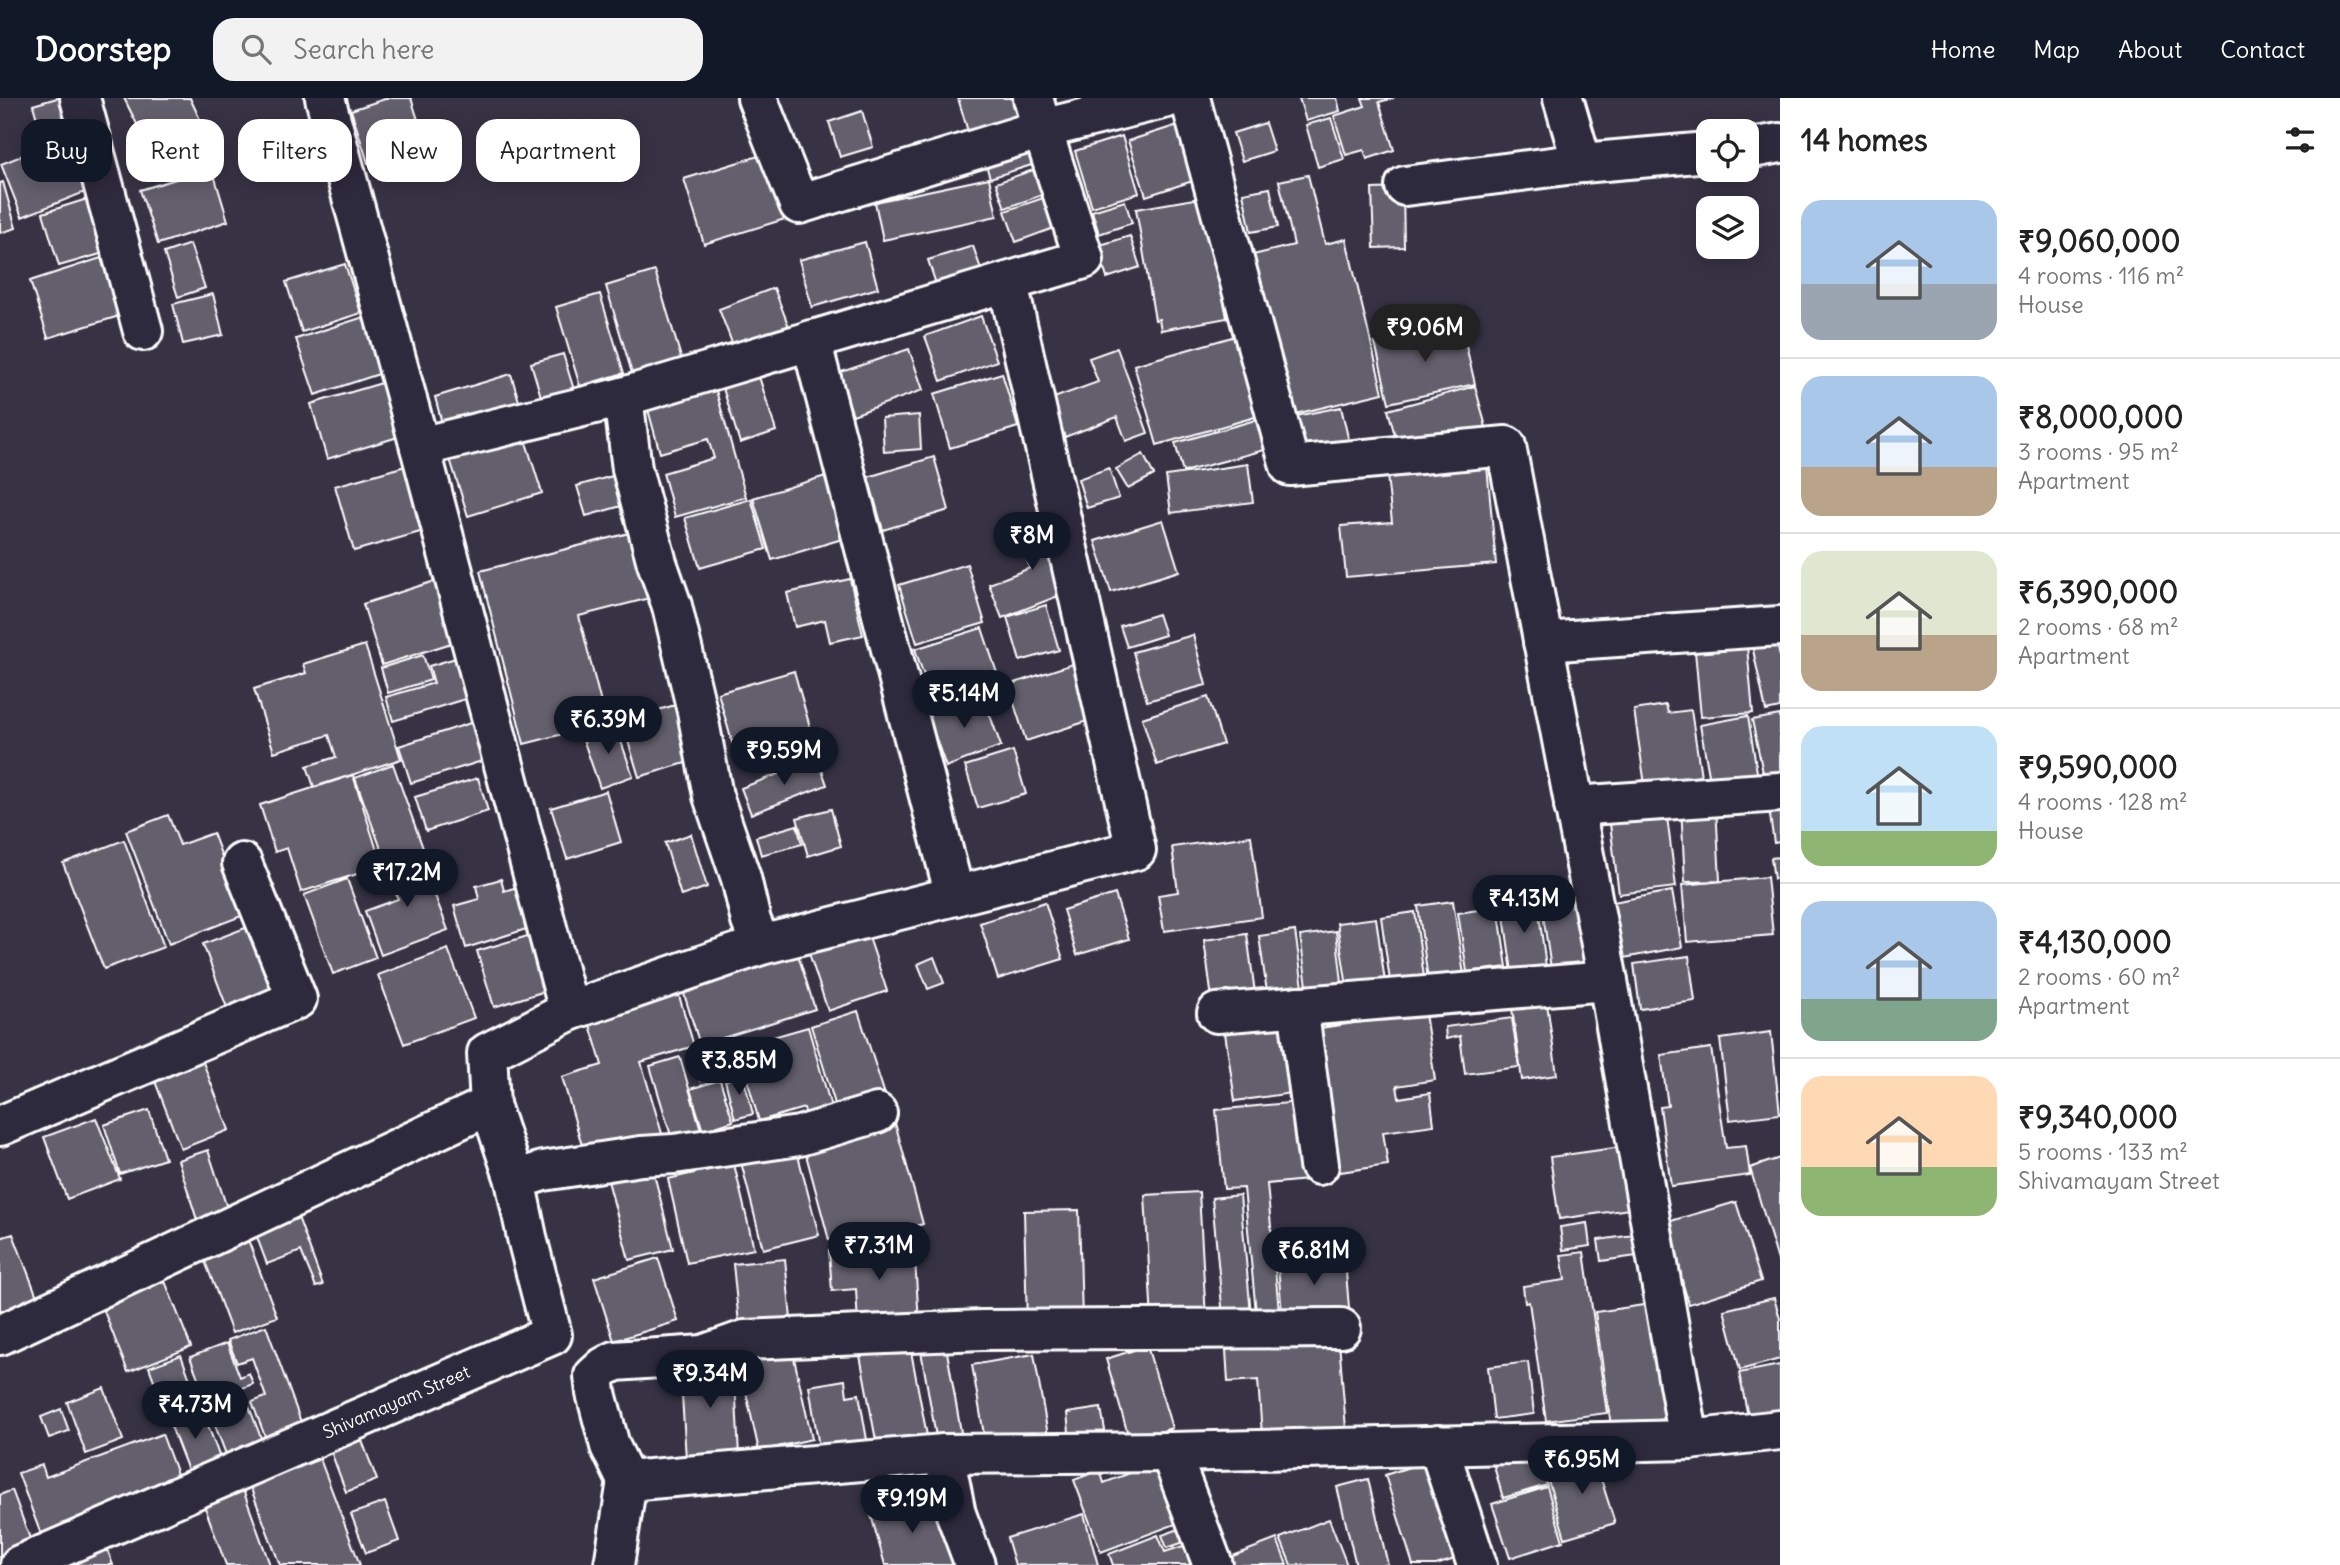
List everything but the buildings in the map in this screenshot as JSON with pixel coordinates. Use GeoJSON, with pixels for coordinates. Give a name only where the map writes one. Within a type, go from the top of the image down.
{"type":"FeatureCollection","features":[{"type":"Feature","properties":{"kind":"street"},"geometry":{"type":"LineString","coordinates":[[80,98],[143,331]]}},
{"type":"Feature","properties":{"kind":"street"},"geometry":{"type":"LineString","coordinates":[[325,98],[569,1011],[761,945],[1136,850],[1008,284]]}},
{"type":"Feature","properties":{"kind":"street"},"geometry":{"type":"LineString","coordinates":[[757,98],[799,204],[1038,113],[1167,98]]}},
{"type":"Feature","properties":{"kind":"street"},"geometry":{"type":"LineString","coordinates":[[1189,98],[1290,467],[1506,446],[1608,981],[1689,1440]]}},
{"type":"Feature","properties":{"kind":"street"},"geometry":{"type":"LineString","coordinates":[[1563,98],[1582,163]]}},
{"type":"Feature","properties":{"kind":"street"},"geometry":{"type":"LineString","coordinates":[[420,447],[623,397],[1008,284],[1084,259],[1038,113]]}},
{"type":"Feature","properties":{"kind":"street"},"geometry":{"type":"LineString","coordinates":[[1759,147],[1780,143]]}},
{"type":"Feature","properties":{"kind":"street"},"geometry":{"type":"LineString","coordinates":[[1405,186],[1582,163],[1696,153]]}},
{"type":"Feature","properties":{"kind":"street"},"geometry":{"type":"LineString","coordinates":[[811,340],[955,896]]}},
{"type":"Feature","properties":{"kind":"street"},"geometry":{"type":"LineString","coordinates":[[623,397],[632,469],[657,563],[672,606],[697,711],[713,796],[741,878],[751,921],[761,945]]}},
{"type":"Feature","properties":{"kind":"street"},"geometry":{"type":"LineString","coordinates":[[1543,642],[1780,626]]}},
{"type":"Feature","properties":{"kind":"street"},"geometry":{"type":"LineString","coordinates":[[1574,806],[1780,792]]}},
{"type":"Feature","properties":{"kind":"street"},"geometry":{"type":"LineString","coordinates":[[0,1126],[297,999],[242,863]]}},
{"type":"Feature","properties":{"kind":"street"},"geometry":{"type":"LineString","coordinates":[[1217,1013],[1608,981]]}},
{"type":"Feature","properties":{"kind":"street"},"geometry":{"type":"LineString","coordinates":[[1298,1006],[1319,1164]]}},
{"type":"Feature","properties":{"kind":"street","name":"Shivamayam Street"},"geometry":{"type":"LineString","coordinates":[[20,1565],[552,1335],[515,1180],[490,1105],[487,1053],[569,1011]]}},
{"type":"Feature","properties":{"kind":"street"},"geometry":{"type":"LineString","coordinates":[[0,1335],[490,1105]]}},
{"type":"Feature","properties":{"kind":"street"},"geometry":{"type":"LineString","coordinates":[[515,1180],[543,1171],[799,1136],[877,1113]]}},
{"type":"Feature","properties":{"kind":"street"},"geometry":{"type":"LineString","coordinates":[[614,1565],[627,1481],[610,1446],[594,1376],[615,1361],[703,1355],[745,1340],[982,1330],[1341,1328]]}},
{"type":"Feature","properties":{"kind":"street"},"geometry":{"type":"LineString","coordinates":[[627,1481],[944,1454],[1170,1452],[1689,1440],[1780,1430]]}},
{"type":"Feature","properties":{"kind":"street"},"geometry":{"type":"LineString","coordinates":[[1438,1445],[1476,1565]]}},
{"type":"Feature","properties":{"kind":"street"},"geometry":{"type":"LineString","coordinates":[[1170,1452],[1213,1565]]}},
{"type":"Feature","properties":{"kind":"street"},"geometry":{"type":"LineString","coordinates":[[944,1454],[956,1514],[975,1565]]}}]}
